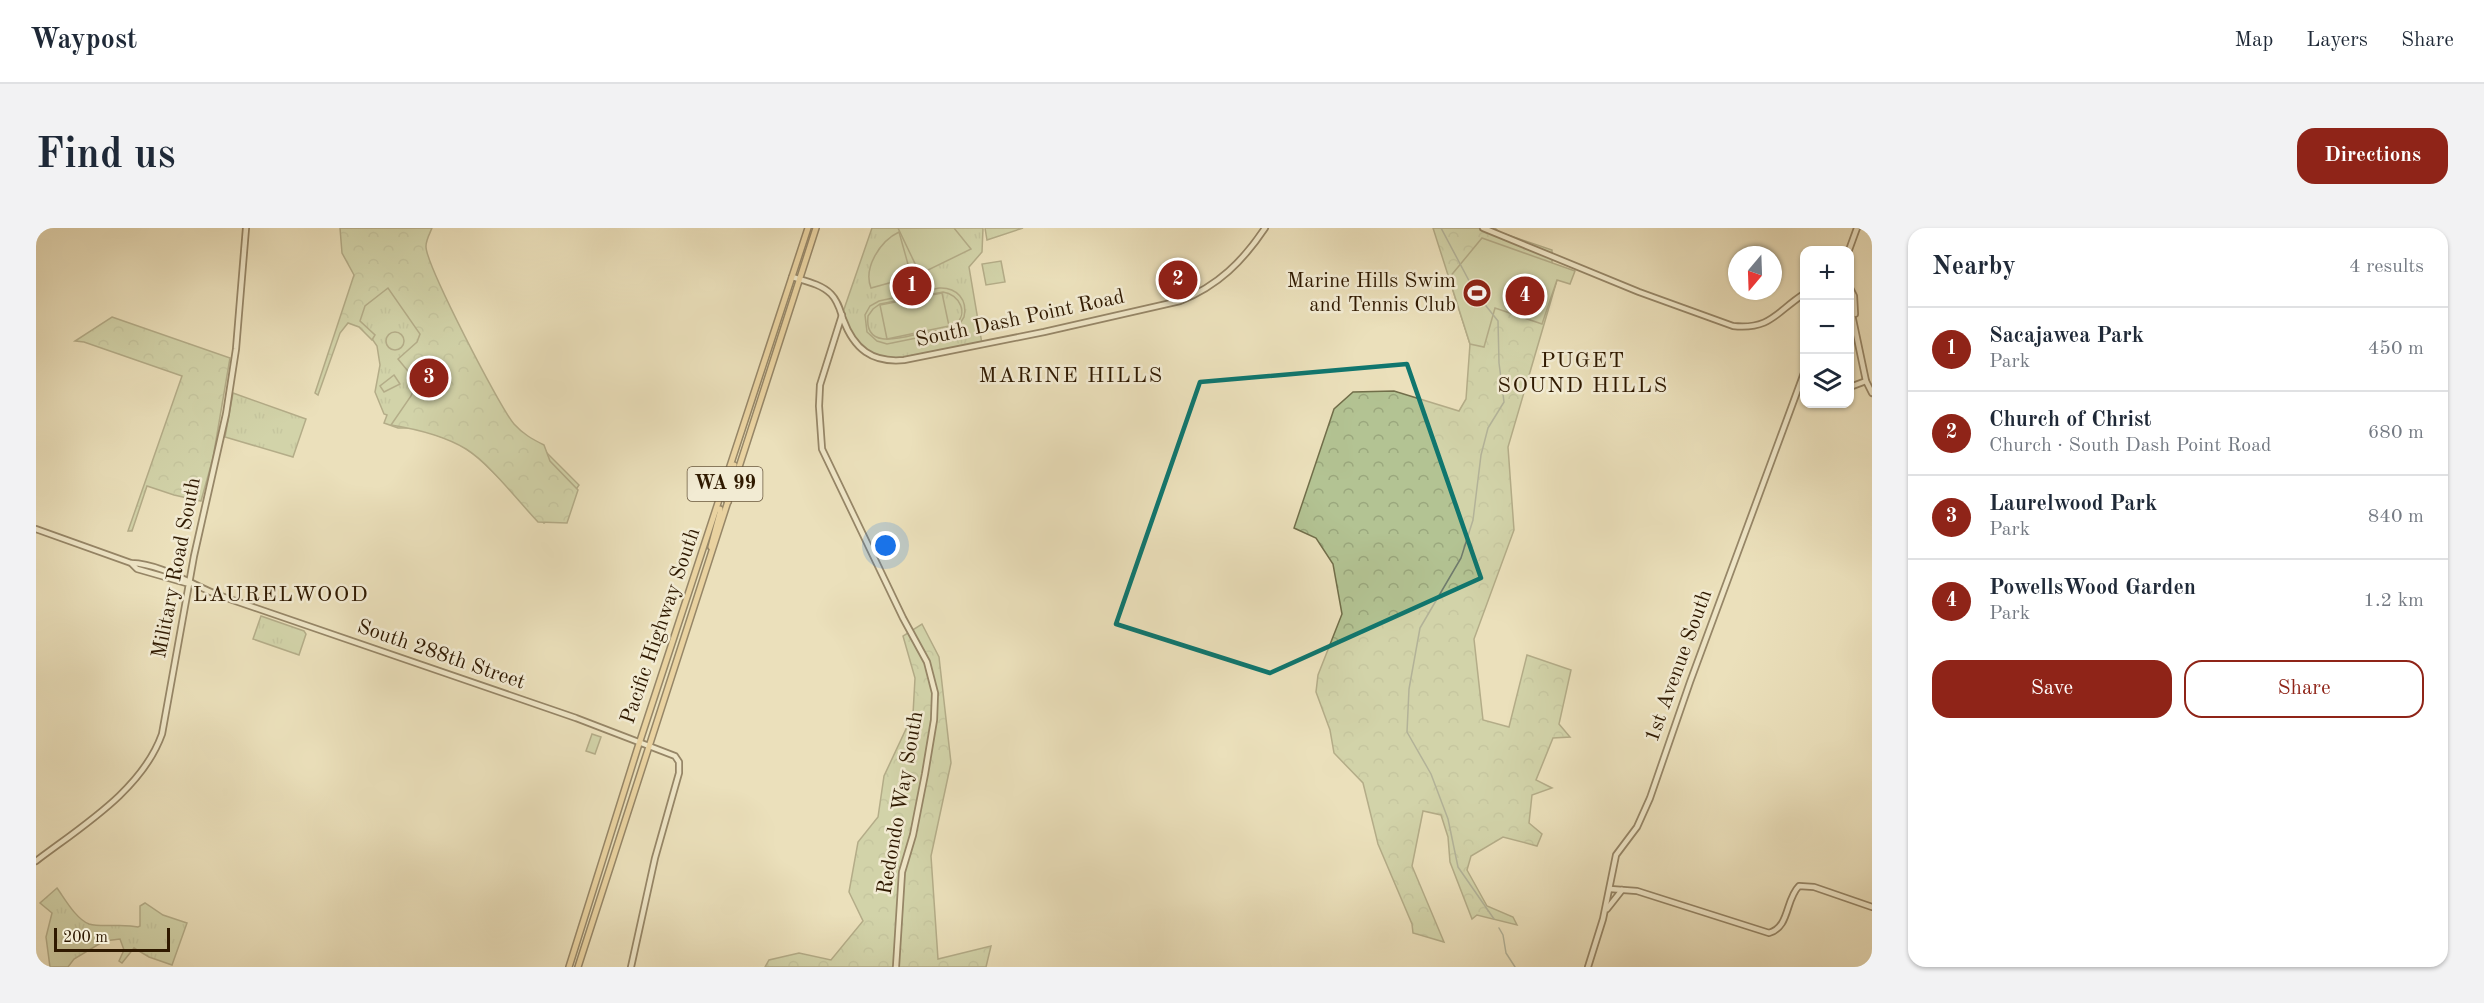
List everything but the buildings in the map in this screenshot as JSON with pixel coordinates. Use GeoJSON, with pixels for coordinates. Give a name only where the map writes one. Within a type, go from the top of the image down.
{"type":"FeatureCollection","features":[{"type":"Feature","properties":{"kind":"main road","name":"Military Road South"},"geometry":{"type":"LineString","coordinates":[[36,861],[126,790],[151,759],[166,722],[189,583],[226,414],[236,349],[246,228]]}},
{"type":"Feature","properties":{"kind":"main road","name":"Pacific Highway South"},"geometry":{"type":"LineString","coordinates":[[569,967],[639,741],[808,228]]}},
{"type":"Feature","properties":{"kind":"main road","name":"Pacific Highway South"},"geometry":{"type":"LineString","coordinates":[[578,967],[816,228]]}},
{"type":"Feature","properties":{"kind":"main road","name":"South Dash Point Road"},"geometry":{"type":"LineString","coordinates":[[792,276],[828,291],[836,299],[849,333],[859,348],[871,356],[888,360],[904,360],[1154,308],[1197,294],[1230,272],[1251,249],[1265,228]]}},
{"type":"Feature","properties":{"kind":"main road"},"geometry":{"type":"LineString","coordinates":[[1483,228],[1639,292],[1733,326],[1762,324],[1778,317],[1800,298]]}},
{"type":"Feature","properties":{"kind":"main road"},"geometry":{"type":"LineString","coordinates":[[1850,246],[1857,228]]}},
{"type":"Feature","properties":{"kind":"main road"},"geometry":{"type":"LineString","coordinates":[[1854,296],[1855,322]]}},
{"type":"Feature","properties":{"kind":"main road","name":"Redondo Way South"},"geometry":{"type":"LineString","coordinates":[[842,315],[820,385],[822,449],[903,618],[927,662],[935,693],[930,750],[913,835],[902,872],[896,967]]}},
{"type":"Feature","properties":{"kind":"main road"},"geometry":{"type":"LineString","coordinates":[[1854,318],[1866,381],[1872,393]]}},
{"type":"Feature","properties":{"kind":"main road"},"geometry":{"type":"LineString","coordinates":[[1854,386],[1866,381]]}},
{"type":"Feature","properties":{"kind":"main road","name":"1st Avenue South"},"geometry":{"type":"LineString","coordinates":[[1588,967],[1605,911],[1616,855],[1637,827],[1650,798],[1679,713],[1800,393]]}},
{"type":"Feature","properties":{"kind":"main road"},"geometry":{"type":"LineString","coordinates":[[728,502],[725,498],[733,472],[737,446]]}},
{"type":"Feature","properties":{"kind":"main road"},"geometry":{"type":"LineString","coordinates":[[709,560],[712,538],[720,513],[720,509],[717,508]]}},
{"type":"Feature","properties":{"kind":"main road","name":"South 288th Street"},"geometry":{"type":"LineString","coordinates":[[36,529],[131,563],[177,576],[189,583],[670,753],[679,762],[678,777],[655,858],[631,967]]}},
{"type":"Feature","properties":{"kind":"main road"},"geometry":{"type":"LineString","coordinates":[[1610,889],[1637,891],[1769,933],[1776,932],[1782,926],[1791,895],[1799,886],[1814,886],[1872,907]]}},
{"type":"Feature","properties":{"kind":"main road"},"geometry":{"type":"LineString","coordinates":[[1605,911],[1622,889]]}},
{"type":"Feature","properties":{"kind":"highlighted area"},"geometry":{"type":"Polygon","coordinates":[[[1407,364],[1481,578],[1270,673],[1116,624],[1200,382],[1407,364]]]}},
{"type":"Feature","properties":{"kind":"green space"},"geometry":{"type":"Polygon","coordinates":[[[340,228],[432,228],[426,244],[429,258],[464,335],[494,392],[514,424],[528,436],[544,445],[550,461],[578,490],[567,523],[538,522],[494,473],[466,449],[429,433],[391,425],[411,396],[417,382],[398,359],[417,342],[420,334],[388,288],[365,306],[360,321],[375,335],[372,340],[359,327],[348,323],[340,333],[318,395],[315,393],[354,275],[342,253],[340,228]]]}},
{"type":"Feature","properties":{"kind":"green space"},"geometry":{"type":"Polygon","coordinates":[[[872,228],[983,228],[982,252],[969,267],[982,344],[888,360],[859,348],[842,315],[872,228]]]}},
{"type":"Feature","properties":{"kind":"green space"},"geometry":{"type":"Polygon","coordinates":[[[898,228],[954,228],[971,249],[922,273],[919,272],[898,228]]]}},
{"type":"Feature","properties":{"kind":"green space"},"geometry":{"type":"Polygon","coordinates":[[[985,228],[1023,228],[987,240],[985,228]]]}},
{"type":"Feature","properties":{"kind":"green space"},"geometry":{"type":"Polygon","coordinates":[[[1433,228],[1495,228],[1499,232],[1552,250],[1552,271],[1557,280],[1508,447],[1514,530],[1474,639],[1483,720],[1509,727],[1527,655],[1571,670],[1559,724],[1570,737],[1553,738],[1536,780],[1552,788],[1532,795],[1529,823],[1542,834],[1537,846],[1503,837],[1471,856],[1467,870],[1487,906],[1513,917],[1517,925],[1477,915],[1472,919],[1450,862],[1448,837],[1441,815],[1423,811],[1412,866],[1444,942],[1413,933],[1412,924],[1378,844],[1363,783],[1334,753],[1330,730],[1316,692],[1318,675],[1342,614],[1333,564],[1316,538],[1294,528],[1334,409],[1353,392],[1394,391],[1459,411],[1466,399],[1470,344],[1433,228]]]}},
{"type":"Feature","properties":{"kind":"green space"},"geometry":{"type":"Polygon","coordinates":[[[899,232],[911,275],[871,288],[869,272],[875,256],[885,242],[899,232]]]}},
{"type":"Feature","properties":{"kind":"green space"},"geometry":{"type":"Polygon","coordinates":[[[1482,238],[1575,271],[1570,284],[1557,280],[1542,324],[1495,308],[1484,347],[1470,344],[1449,278],[1482,238]]]}},
{"type":"Feature","properties":{"kind":"green space"},"geometry":{"type":"Polygon","coordinates":[[[425,244],[426,257],[466,353],[510,425],[546,452],[579,485],[568,501],[564,512],[544,523],[479,458],[458,443],[417,428],[398,428],[384,423],[387,415],[384,414],[375,392],[380,365],[377,346],[364,327],[345,315],[425,244]]]}},
{"type":"Feature","properties":{"kind":"green space"},"geometry":{"type":"Polygon","coordinates":[[[1001,261],[1005,282],[986,285],[982,264],[1001,261]]]}},
{"type":"Feature","properties":{"kind":"green space"},"geometry":{"type":"Polygon","coordinates":[[[945,288],[960,296],[965,311],[958,327],[951,331],[887,344],[877,341],[867,332],[865,315],[870,306],[879,301],[945,288]],[[943,292],[880,304],[868,316],[868,327],[878,338],[896,339],[951,327],[959,321],[962,310],[958,300],[943,292]]]}},
{"type":"Feature","properties":{"kind":"green space"},"geometry":{"type":"Polygon","coordinates":[[[942,293],[949,326],[887,339],[880,305],[942,293]]]}},
{"type":"Feature","properties":{"kind":"green space"},"geometry":{"type":"Polygon","coordinates":[[[112,317],[230,358],[213,458],[201,501],[147,486],[132,531],[128,531],[182,376],[84,342],[75,341],[112,317]]]}},
{"type":"Feature","properties":{"kind":"green space"},"geometry":{"type":"Polygon","coordinates":[[[391,332],[399,332],[404,337],[402,348],[391,350],[386,345],[386,337],[391,332]]]}},
{"type":"Feature","properties":{"kind":"green space"},"geometry":{"type":"Polygon","coordinates":[[[394,375],[400,384],[384,392],[380,386],[394,375]]]}},
{"type":"Feature","properties":{"kind":"green space"},"geometry":{"type":"Polygon","coordinates":[[[233,393],[306,419],[293,457],[225,437],[233,393]]]}},
{"type":"Feature","properties":{"kind":"green space"},"geometry":{"type":"Polygon","coordinates":[[[261,616],[304,631],[306,634],[299,655],[253,639],[261,616]]]}},
{"type":"Feature","properties":{"kind":"green space"},"geometry":{"type":"Polygon","coordinates":[[[922,624],[939,657],[951,763],[931,856],[938,959],[991,946],[986,967],[765,967],[769,960],[799,953],[831,960],[863,921],[849,892],[858,842],[878,817],[884,776],[913,714],[915,678],[903,636],[922,624]]]}},
{"type":"Feature","properties":{"kind":"green space"},"geometry":{"type":"Polygon","coordinates":[[[592,734],[601,737],[595,754],[586,751],[592,734]]]}},
{"type":"Feature","properties":{"kind":"green space"},"geometry":{"type":"Polygon","coordinates":[[[57,888],[75,913],[89,924],[138,927],[140,926],[140,906],[145,903],[163,915],[187,923],[172,965],[149,957],[134,948],[122,963],[119,961],[124,950],[120,939],[104,941],[74,959],[68,967],[50,967],[46,937],[52,913],[40,903],[57,888]]]}},
{"type":"Feature","properties":{"kind":"waterway"},"geometry":{"type":"LineString","coordinates":[[1441,228],[1475,292],[1498,321],[1499,363],[1504,402],[1488,428],[1481,455],[1473,520],[1461,558],[1420,628],[1409,689],[1407,732],[1431,774],[1448,819],[1458,867],[1494,919]]}},
{"type":"Feature","properties":{"kind":"waterway"},"geometry":{"type":"LineString","coordinates":[[1499,928],[1503,935],[1506,953],[1515,967]]}},
{"type":"Feature","properties":{"kind":"place","name":"Church of Christ"},"geometry":{"type":"Point","coordinates":[1178,280]}},
{"type":"Feature","properties":{"kind":"place","name":"Sacajawea Park"},"geometry":{"type":"Point","coordinates":[912,286]}},
{"type":"Feature","properties":{"kind":"place","name":"Marine Hills Swim and Tennis Club"},"geometry":{"type":"Point","coordinates":[1477,293]}},
{"type":"Feature","properties":{"kind":"place","name":"PowellsWood Garden"},"geometry":{"type":"Point","coordinates":[1525,296]}},
{"type":"Feature","properties":{"kind":"place","name":"Laurelwood Park"},"geometry":{"type":"Point","coordinates":[429,378]}},
{"type":"Feature","properties":{"kind":"district","name":"PUGET SOUND HILLS"},"geometry":{"type":"Point","coordinates":[1583,374]}},
{"type":"Feature","properties":{"kind":"district","name":"MARINE HILLS"},"geometry":{"type":"Point","coordinates":[1071,376]}},
{"type":"Feature","properties":{"kind":"district","name":"LAURELWOOD"},"geometry":{"type":"Point","coordinates":[281,595]}}]}
